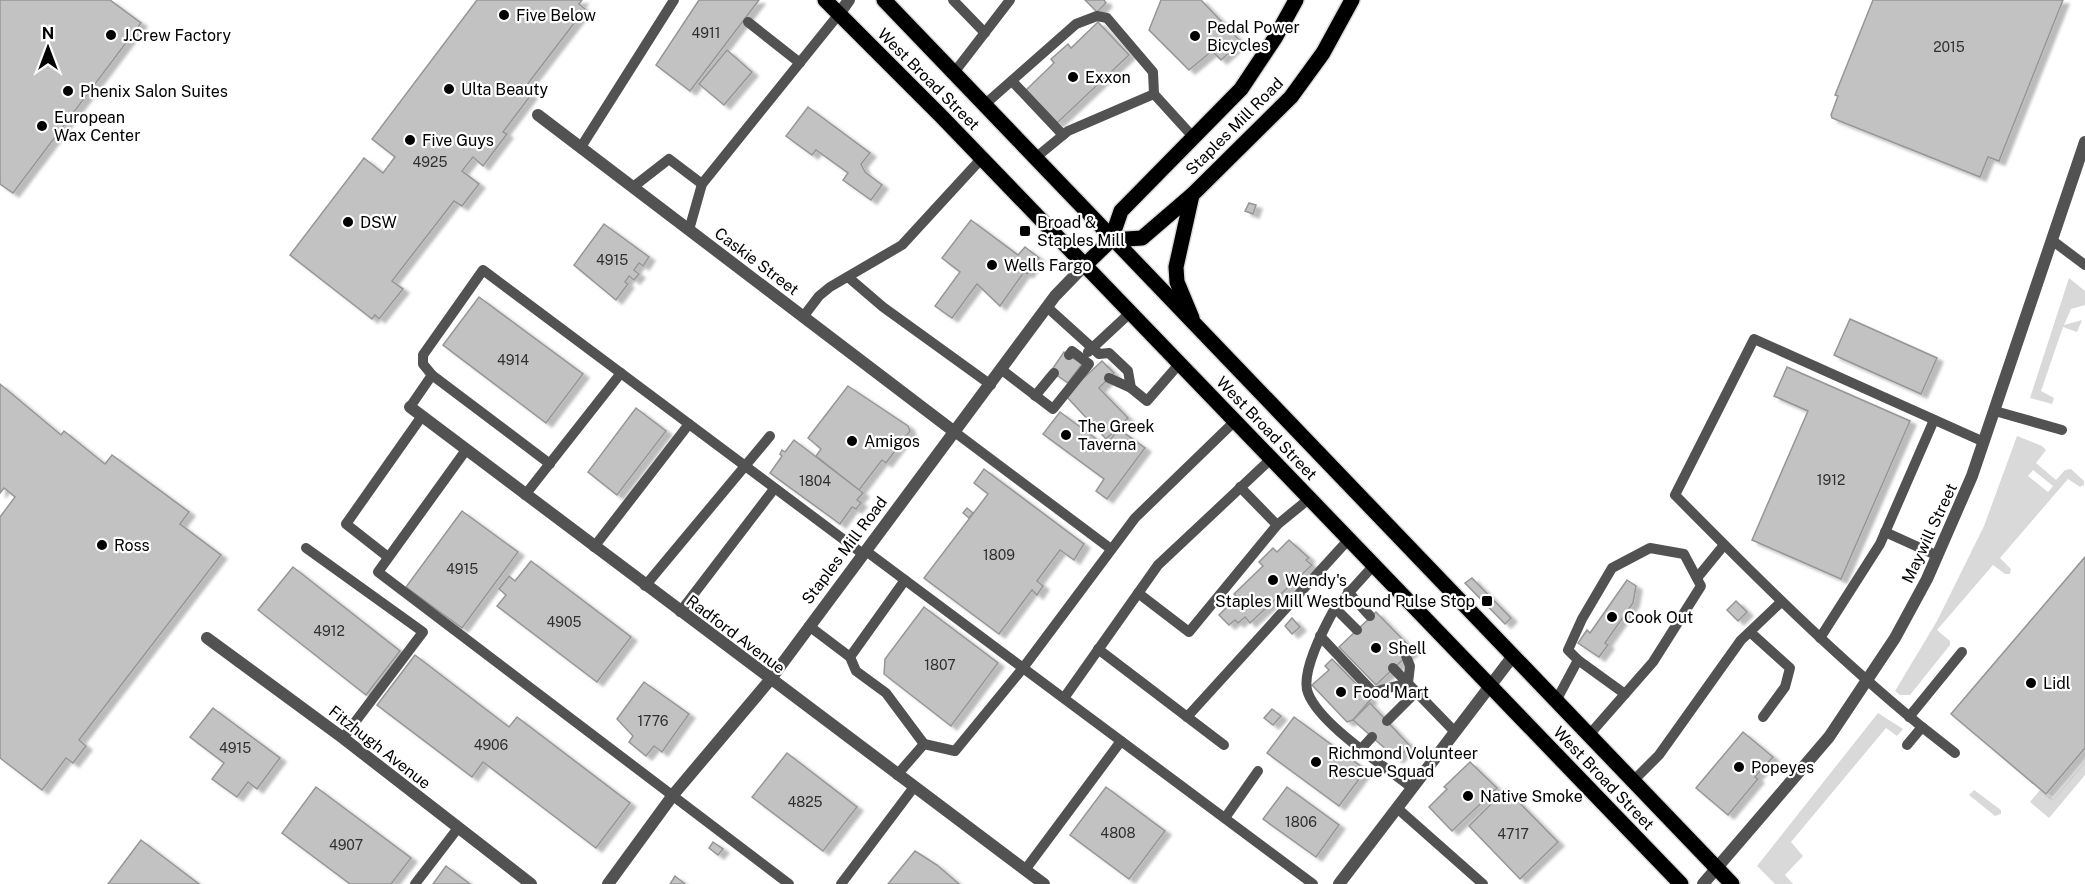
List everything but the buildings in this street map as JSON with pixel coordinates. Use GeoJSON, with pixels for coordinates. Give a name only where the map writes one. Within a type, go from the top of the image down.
{"type":"FeatureCollection","features":[{"type":"Feature","properties":{"kind":"main road","name":"West Broad Street"},"geometry":{"type":"LineString","coordinates":[[825,0],[982,158],[1681,884]]}},
{"type":"Feature","properties":{"kind":"main road","name":"West Broad Street"},"geometry":{"type":"LineString","coordinates":[[884,0],[983,106],[1732,884]]}},
{"type":"Feature","properties":{"kind":"main road","name":"Staples Mill Road"},"geometry":{"type":"LineString","coordinates":[[1085,265],[1112,240],[1121,211],[1241,89],[1275,38],[1296,0]]}},
{"type":"Feature","properties":{"kind":"main road","name":"Staples Mill Road"},"geometry":{"type":"LineString","coordinates":[[1112,240],[1142,238],[1192,195],[1291,97],[1323,53],[1352,0]]}},
{"type":"Feature","properties":{"kind":"main road"},"geometry":{"type":"LineString","coordinates":[[1192,195],[1176,267],[1177,282],[1196,327]]}},
{"type":"Feature","properties":{"kind":"street"},"geometry":{"type":"LineString","coordinates":[[839,14],[849,0]]}},
{"type":"Feature","properties":{"kind":"street","name":"Caskie Street"},"geometry":{"type":"LineString","coordinates":[[538,115],[956,433]]}},
{"type":"Feature","properties":{"kind":"street","name":"Maywill Street"},"geometry":{"type":"LineString","coordinates":[[1703,884],[1829,737],[1895,638],[1938,556],[1984,442],[2085,142]]}},
{"type":"Feature","properties":{"kind":"street","name":"Staples Mill Road"},"geometry":{"type":"LineString","coordinates":[[608,884],[673,795],[770,681],[864,552],[956,433],[1047,307],[1085,265]]}},
{"type":"Feature","properties":{"kind":"street","name":"Radford Avenue"},"geometry":{"type":"LineString","coordinates":[[410,407],[770,681],[1044,884]]}},
{"type":"Feature","properties":{"kind":"street","name":"Fitzhugh Avenue"},"geometry":{"type":"LineString","coordinates":[[207,638],[343,738],[531,884]]}},
{"type":"Feature","properties":{"kind":"street"},"geometry":{"type":"LineString","coordinates":[[1339,884],[1513,656]]}},
{"type":"Feature","properties":{"kind":"lane"},"geometry":{"type":"LineString","coordinates":[[581,147],[674,0]]}},
{"type":"Feature","properties":{"kind":"lane"},"geometry":{"type":"LineString","coordinates":[[953,0],[985,33]]}},
{"type":"Feature","properties":{"kind":"lane"},"geometry":{"type":"LineString","coordinates":[[953,74],[1010,0]]}},
{"type":"Feature","properties":{"kind":"lane"},"geometry":{"type":"LineString","coordinates":[[689,230],[702,184],[839,14]]}},
{"type":"Feature","properties":{"kind":"lane"},"geometry":{"type":"LineString","coordinates":[[983,106],[1076,24],[1097,16],[1107,18],[1153,72],[1154,94],[1194,138]]}},
{"type":"Feature","properties":{"kind":"lane"},"geometry":{"type":"LineString","coordinates":[[748,22],[800,63]]}},
{"type":"Feature","properties":{"kind":"lane"},"geometry":{"type":"LineString","coordinates":[[1012,81],[1063,135]]}},
{"type":"Feature","properties":{"kind":"lane"},"geometry":{"type":"LineString","coordinates":[[1034,159],[1063,135],[1154,94]]}},
{"type":"Feature","properties":{"kind":"lane"},"geometry":{"type":"LineString","coordinates":[[803,317],[819,296],[902,244],[982,158]]}},
{"type":"Feature","properties":{"kind":"lane"},"geometry":{"type":"LineString","coordinates":[[633,187],[669,159],[702,184]]}},
{"type":"Feature","properties":{"kind":"lane"},"geometry":{"type":"LineString","coordinates":[[2053,241],[2085,265]]}},
{"type":"Feature","properties":{"kind":"lane"},"geometry":{"type":"LineString","coordinates":[[550,464],[432,375],[423,364],[423,356],[483,270],[744,467],[905,580],[1313,884]]}},
{"type":"Feature","properties":{"kind":"lane"},"geometry":{"type":"LineString","coordinates":[[848,277],[883,307],[991,385]]}},
{"type":"Feature","properties":{"kind":"lane"},"geometry":{"type":"LineString","coordinates":[[1047,307],[1096,355]]}},
{"type":"Feature","properties":{"kind":"lane"},"geometry":{"type":"LineString","coordinates":[[1096,355],[1131,312]]}},
{"type":"Feature","properties":{"kind":"lane"},"geometry":{"type":"LineString","coordinates":[[1955,753],[1867,682],[1781,602],[1675,495],[1754,339],[1984,442]]}},
{"type":"Feature","properties":{"kind":"lane"},"geometry":{"type":"LineString","coordinates":[[1002,370],[1053,409],[1089,364],[1072,351],[1069,355]]}},
{"type":"Feature","properties":{"kind":"lane"},"geometry":{"type":"LineString","coordinates":[[1082,359],[1109,353],[1128,371],[1131,388]]}},
{"type":"Feature","properties":{"kind":"lane"},"geometry":{"type":"LineString","coordinates":[[1109,378],[1131,388],[1147,401],[1180,363]]}},
{"type":"Feature","properties":{"kind":"lane"},"geometry":{"type":"LineString","coordinates":[[525,495],[621,373]]}},
{"type":"Feature","properties":{"kind":"lane"},"geometry":{"type":"LineString","coordinates":[[1035,396],[1054,374]]}},
{"type":"Feature","properties":{"kind":"lane"},"geometry":{"type":"LineString","coordinates":[[410,407],[432,375]]}},
{"type":"Feature","properties":{"kind":"lane"},"geometry":{"type":"LineString","coordinates":[[1995,411],[2062,430]]}},
{"type":"Feature","properties":{"kind":"lane"},"geometry":{"type":"LineString","coordinates":[[388,557],[346,524],[422,416]]}},
{"type":"Feature","properties":{"kind":"lane"},"geometry":{"type":"LineString","coordinates":[[1820,638],[1885,532],[1934,420]]}},
{"type":"Feature","properties":{"kind":"lane"},"geometry":{"type":"LineString","coordinates":[[809,626],[850,657],[856,671],[886,693],[924,744],[954,750],[1023,668],[1135,518],[1235,421]]}},
{"type":"Feature","properties":{"kind":"lane"},"geometry":{"type":"LineString","coordinates":[[594,547],[689,424]]}},
{"type":"Feature","properties":{"kind":"lane"},"geometry":{"type":"LineString","coordinates":[[956,433],[1111,549]]}},
{"type":"Feature","properties":{"kind":"lane"},"geometry":{"type":"LineString","coordinates":[[645,586],[770,436]]}},
{"type":"Feature","properties":{"kind":"lane"},"geometry":{"type":"LineString","coordinates":[[466,450],[378,572],[789,884]]}},
{"type":"Feature","properties":{"kind":"lane"},"geometry":{"type":"LineString","coordinates":[[1064,698],[1158,565],[1272,458]]}},
{"type":"Feature","properties":{"kind":"lane"},"geometry":{"type":"LineString","coordinates":[[1240,487],[1277,525]]}},
{"type":"Feature","properties":{"kind":"lane"},"geometry":{"type":"LineString","coordinates":[[680,612],[774,489]]}},
{"type":"Feature","properties":{"kind":"lane"},"geometry":{"type":"LineString","coordinates":[[1138,593],[1189,632],[1277,525],[1310,498]]}},
{"type":"Feature","properties":{"kind":"lane"},"geometry":{"type":"LineString","coordinates":[[1885,532],[1938,556]]}},
{"type":"Feature","properties":{"kind":"lane"},"geometry":{"type":"LineString","coordinates":[[1187,717],[1349,539]]}},
{"type":"Feature","properties":{"kind":"lane"},"geometry":{"type":"LineString","coordinates":[[1697,578],[1724,545]]}},
{"type":"Feature","properties":{"kind":"lane"},"geometry":{"type":"LineString","coordinates":[[306,548],[423,632],[343,738]]}},
{"type":"Feature","properties":{"kind":"lane"},"geometry":{"type":"LineString","coordinates":[[1589,735],[1625,694],[1653,662],[1701,586],[1684,554],[1650,548],[1612,567],[1582,619],[1568,650],[1578,660],[1625,694]]}},
{"type":"Feature","properties":{"kind":"lane"},"geometry":{"type":"LineString","coordinates":[[1374,565],[1335,608],[1320,636],[1310,663],[1307,692],[1323,717],[1412,788]]}},
{"type":"Feature","properties":{"kind":"lane"},"geometry":{"type":"LineString","coordinates":[[850,657],[905,580]]}},
{"type":"Feature","properties":{"kind":"lane"},"geometry":{"type":"LineString","coordinates":[[1348,592],[1370,616]]}},
{"type":"Feature","properties":{"kind":"lane"},"geometry":{"type":"LineString","coordinates":[[1633,781],[1659,755],[1750,632],[1781,602]]}},
{"type":"Feature","properties":{"kind":"lane"},"geometry":{"type":"LineString","coordinates":[[1335,608],[1357,630]]}},
{"type":"Feature","properties":{"kind":"lane"},"geometry":{"type":"LineString","coordinates":[[1750,632],[1790,668],[1785,687],[1763,717]]}},
{"type":"Feature","properties":{"kind":"lane"},"geometry":{"type":"LineString","coordinates":[[1320,636],[1373,692],[1412,688]]}},
{"type":"Feature","properties":{"kind":"lane"},"geometry":{"type":"LineString","coordinates":[[1098,649],[1224,745]]}},
{"type":"Feature","properties":{"kind":"lane"},"geometry":{"type":"LineString","coordinates":[[1909,717],[1962,652]]}},
{"type":"Feature","properties":{"kind":"lane"},"geometry":{"type":"LineString","coordinates":[[1387,721],[1412,688],[1410,666],[1406,656]]}},
{"type":"Feature","properties":{"kind":"lane"},"geometry":{"type":"LineString","coordinates":[[1556,701],[1578,660]]}},
{"type":"Feature","properties":{"kind":"lane"},"geometry":{"type":"LineString","coordinates":[[1393,668],[1455,732]]}},
{"type":"Feature","properties":{"kind":"lane"},"geometry":{"type":"LineString","coordinates":[[1907,745],[1922,727]]}},
{"type":"Feature","properties":{"kind":"lane"},"geometry":{"type":"LineString","coordinates":[[1362,748],[1372,737]]}},
{"type":"Feature","properties":{"kind":"lane"},"geometry":{"type":"LineString","coordinates":[[1025,870],[1121,741]]}},
{"type":"Feature","properties":{"kind":"lane"},"geometry":{"type":"LineString","coordinates":[[897,775],[924,744]]}},
{"type":"Feature","properties":{"kind":"lane"},"geometry":{"type":"LineString","coordinates":[[1225,818],[1258,771]]}},
{"type":"Feature","properties":{"kind":"lane"},"geometry":{"type":"LineString","coordinates":[[841,884],[914,787]]}},
{"type":"Feature","properties":{"kind":"lane"},"geometry":{"type":"LineString","coordinates":[[1397,808],[1483,884]]}},
{"type":"Feature","properties":{"kind":"lane"},"geometry":{"type":"LineString","coordinates":[[415,884],[458,828]]}},
{"type":"Feature","properties":{"kind":"shaded area"},"geometry":{"type":"Polygon","coordinates":[[[2069,278],[2085,291],[2085,305],[2071,309],[2064,325],[2082,320],[2077,332],[2063,327],[2041,391],[2054,398],[2052,404],[2030,398],[2069,278]]]}},
{"type":"Feature","properties":{"kind":"shaded area"},"geometry":{"type":"Polygon","coordinates":[[[2017,436],[2042,446],[2046,450],[2036,463],[2056,480],[2065,470],[2071,469],[2084,481],[2084,485],[2080,487],[2068,479],[2000,558],[2011,569],[2010,574],[2005,574],[1993,565],[1937,630],[1950,641],[1950,645],[1910,695],[1900,695],[1895,691],[1937,621],[1984,526],[2017,436]],[[2033,470],[2028,476],[2048,492],[2053,486],[2033,470]]]}},
{"type":"Feature","properties":{"kind":"shaded area"},"geometry":{"type":"Polygon","coordinates":[[[1878,713],[1903,729],[1897,736],[1886,728],[1791,842],[1803,856],[1785,875],[1793,884],[1775,884],[1757,866],[1878,713]]]}},
{"type":"Feature","properties":{"kind":"shaded area"},"geometry":{"type":"Polygon","coordinates":[[[2085,761],[2085,775],[2049,818],[2030,802],[2040,790],[2053,799],[2085,761]]]}},
{"type":"Feature","properties":{"kind":"shaded area"},"geometry":{"type":"Polygon","coordinates":[[[1974,790],[2001,810],[2001,814],[1995,816],[1969,795],[1974,790]]]}},
{"type":"Feature","properties":{"kind":"place","name":"Five Below"},"geometry":{"type":"Point","coordinates":[504,15]}},
{"type":"Feature","properties":{"kind":"place","name":"J.Crew Factory"},"geometry":{"type":"Point","coordinates":[111,35]}},
{"type":"Feature","properties":{"kind":"place","name":"Pedal Power Bicycles"},"geometry":{"type":"Point","coordinates":[1195,36]}},
{"type":"Feature","properties":{"kind":"place","name":"Exxon"},"geometry":{"type":"Point","coordinates":[1073,77]}},
{"type":"Feature","properties":{"kind":"place","name":"Ulta Beauty"},"geometry":{"type":"Point","coordinates":[449,89]}},
{"type":"Feature","properties":{"kind":"place","name":"Phenix Salon Suites"},"geometry":{"type":"Point","coordinates":[68,91]}},
{"type":"Feature","properties":{"kind":"place","name":"European Wax Center"},"geometry":{"type":"Point","coordinates":[42,126]}},
{"type":"Feature","properties":{"kind":"place","name":"Five Guys"},"geometry":{"type":"Point","coordinates":[410,140]}},
{"type":"Feature","properties":{"kind":"place","name":"DSW"},"geometry":{"type":"Point","coordinates":[348,222]}},
{"type":"Feature","properties":{"kind":"place","name":"Broad & Staples Mill"},"geometry":{"type":"Point","coordinates":[1025,231]}},
{"type":"Feature","properties":{"kind":"place","name":"Wells Fargo"},"geometry":{"type":"Point","coordinates":[992,265]}},
{"type":"Feature","properties":{"kind":"place","name":"The Greek Taverna"},"geometry":{"type":"Point","coordinates":[1066,435]}},
{"type":"Feature","properties":{"kind":"place","name":"Amigos"},"geometry":{"type":"Point","coordinates":[852,441]}},
{"type":"Feature","properties":{"kind":"place","name":"Ross"},"geometry":{"type":"Point","coordinates":[102,545]}},
{"type":"Feature","properties":{"kind":"place","name":"Wendy's"},"geometry":{"type":"Point","coordinates":[1273,580]}},
{"type":"Feature","properties":{"kind":"place","name":"Staples Mill Westbound Pulse Stop"},"geometry":{"type":"Point","coordinates":[1487,601]}},
{"type":"Feature","properties":{"kind":"place","name":"Cook Out"},"geometry":{"type":"Point","coordinates":[1612,617]}},
{"type":"Feature","properties":{"kind":"place","name":"Shell"},"geometry":{"type":"Point","coordinates":[1376,648]}},
{"type":"Feature","properties":{"kind":"place","name":"Lidl"},"geometry":{"type":"Point","coordinates":[2031,683]}},
{"type":"Feature","properties":{"kind":"place","name":"Food Mart"},"geometry":{"type":"Point","coordinates":[1341,692]}},
{"type":"Feature","properties":{"kind":"place","name":"Richmond Volunteer Rescue Squad"},"geometry":{"type":"Point","coordinates":[1316,762]}},
{"type":"Feature","properties":{"kind":"place","name":"Popeyes"},"geometry":{"type":"Point","coordinates":[1739,767]}},
{"type":"Feature","properties":{"kind":"place","name":"Native Smoke"},"geometry":{"type":"Point","coordinates":[1468,796]}}]}
